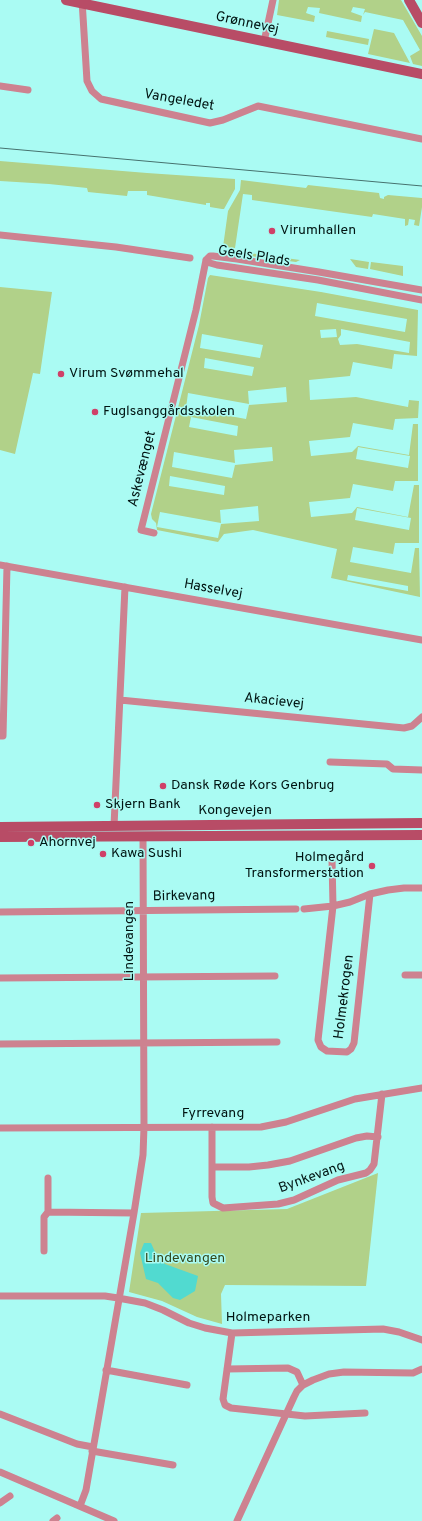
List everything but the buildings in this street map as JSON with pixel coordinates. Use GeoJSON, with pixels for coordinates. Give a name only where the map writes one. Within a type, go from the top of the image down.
{"type":"FeatureCollection","features":[{"type":"Feature","properties":{"kind":"main road","name":"Grønnevej"},"geometry":{"type":"LineString","coordinates":[[66,0],[82,2],[264,42],[422,74]]}},
{"type":"Feature","properties":{"kind":"main road"},"geometry":{"type":"LineString","coordinates":[[409,0],[422,22]]}},
{"type":"Feature","properties":{"kind":"main road","name":"Kongevejen"},"geometry":{"type":"LineString","coordinates":[[0,827],[422,823]]}},
{"type":"Feature","properties":{"kind":"main road","name":"Kongevejen"},"geometry":{"type":"LineString","coordinates":[[0,837],[422,835]]}},
{"type":"Feature","properties":{"kind":"street"},"geometry":{"type":"LineString","coordinates":[[264,42],[273,0]]}},
{"type":"Feature","properties":{"kind":"street","name":"Vangeledet"},"geometry":{"type":"LineString","coordinates":[[82,2],[87,81],[92,91],[101,99],[210,123],[223,120],[258,106],[422,139]]}},
{"type":"Feature","properties":{"kind":"street"},"geometry":{"type":"LineString","coordinates":[[0,86],[28,90]]}},
{"type":"Feature","properties":{"kind":"street"},"geometry":{"type":"LineString","coordinates":[[0,235],[116,247],[190,258]]}},
{"type":"Feature","properties":{"kind":"street","name":"Geels Plads"},"geometry":{"type":"LineString","coordinates":[[422,290],[237,259],[210,256],[206,260],[217,265],[318,280],[422,300]]}},
{"type":"Feature","properties":{"kind":"street","name":"Askevænget"},"geometry":{"type":"LineString","coordinates":[[154,533],[141,530],[195,316],[206,260]]}},
{"type":"Feature","properties":{"kind":"street"},"geometry":{"type":"LineString","coordinates":[[0,736],[3,736],[3,566]]}},
{"type":"Feature","properties":{"kind":"street","name":"Hasselvej"},"geometry":{"type":"LineString","coordinates":[[3,566],[422,640]]}},
{"type":"Feature","properties":{"kind":"street"},"geometry":{"type":"LineString","coordinates":[[114,826],[125,587]]}},
{"type":"Feature","properties":{"kind":"street","name":"Akacievej"},"geometry":{"type":"LineString","coordinates":[[120,700],[404,728],[412,726],[422,717]]}},
{"type":"Feature","properties":{"kind":"street"},"geometry":{"type":"LineString","coordinates":[[330,762],[387,764],[393,769],[422,770]]}},
{"type":"Feature","properties":{"kind":"street","name":"Lindevangen"},"geometry":{"type":"LineString","coordinates":[[80,1506],[86,1490],[143,1155],[143,836]]}},
{"type":"Feature","properties":{"kind":"street","name":"Holmekrogen"},"geometry":{"type":"LineString","coordinates":[[332,859],[333,906],[318,1040],[321,1047],[327,1051],[347,1052],[354,1043],[370,894]]}},
{"type":"Feature","properties":{"kind":"street"},"geometry":{"type":"LineString","coordinates":[[304,909],[333,906],[350,902],[370,894],[404,888],[422,888]]}},
{"type":"Feature","properties":{"kind":"street","name":"Birkevang"},"geometry":{"type":"LineString","coordinates":[[0,912],[296,909]]}},
{"type":"Feature","properties":{"kind":"street"},"geometry":{"type":"LineString","coordinates":[[405,975],[422,975]]}},
{"type":"Feature","properties":{"kind":"street"},"geometry":{"type":"LineString","coordinates":[[0,978],[275,976]]}},
{"type":"Feature","properties":{"kind":"street"},"geometry":{"type":"LineString","coordinates":[[0,1044],[277,1042]]}},
{"type":"Feature","properties":{"kind":"street","name":"Fyrrevang"},"geometry":{"type":"LineString","coordinates":[[0,1128],[261,1126],[286,1122],[339,1103],[382,1094],[422,1088]]}},
{"type":"Feature","properties":{"kind":"street","name":"Bynkevang"},"geometry":{"type":"LineString","coordinates":[[212,1127],[213,1203],[223,1208],[278,1204],[294,1200],[338,1180],[366,1173],[370,1170],[374,1164],[382,1094]]}},
{"type":"Feature","properties":{"kind":"street"},"geometry":{"type":"LineString","coordinates":[[212,1167],[268,1166],[290,1161],[356,1138],[367,1136],[378,1137]]}},
{"type":"Feature","properties":{"kind":"street"},"geometry":{"type":"LineString","coordinates":[[44,1251],[44,1217],[48,1212],[48,1178]]}},
{"type":"Feature","properties":{"kind":"street"},"geometry":{"type":"LineString","coordinates":[[48,1212],[134,1213]]}},
{"type":"Feature","properties":{"kind":"street","name":"Holmeparken"},"geometry":{"type":"LineString","coordinates":[[0,1296],[105,1296],[118,1298],[145,1303],[194,1325],[232,1332],[383,1329],[399,1332],[422,1340]]}},
{"type":"Feature","properties":{"kind":"street"},"geometry":{"type":"LineString","coordinates":[[232,1332],[223,1399],[225,1405],[231,1408],[305,1416],[364,1413]]}},
{"type":"Feature","properties":{"kind":"street"},"geometry":{"type":"LineString","coordinates":[[227,1369],[288,1368],[297,1372],[303,1385]]}},
{"type":"Feature","properties":{"kind":"street"},"geometry":{"type":"LineString","coordinates":[[237,1521],[297,1391],[303,1385],[329,1374],[344,1372],[413,1373],[422,1369]]}},
{"type":"Feature","properties":{"kind":"street"},"geometry":{"type":"LineString","coordinates":[[106,1370],[187,1385]]}},
{"type":"Feature","properties":{"kind":"street"},"geometry":{"type":"LineString","coordinates":[[0,1414],[93,1449],[173,1465]]}},
{"type":"Feature","properties":{"kind":"street"},"geometry":{"type":"LineString","coordinates":[[0,1472],[114,1521]]}},
{"type":"Feature","properties":{"kind":"street"},"geometry":{"type":"LineString","coordinates":[[0,1503],[10,1496]]}},
{"type":"Feature","properties":{"kind":"green space"},"geometry":{"type":"Polygon","coordinates":[[[279,0],[401,0],[422,36],[422,66],[413,64],[410,56],[420,50],[403,20],[365,12],[363,15],[365,9],[353,7],[351,12],[362,16],[361,22],[319,13],[320,8],[308,7],[306,13],[315,16],[314,22],[277,15],[279,0]]]}},
{"type":"Feature","properties":{"kind":"green space"},"geometry":{"type":"Polygon","coordinates":[[[374,29],[394,33],[410,63],[368,54],[374,29]]]}},
{"type":"Feature","properties":{"kind":"green space"},"geometry":{"type":"Polygon","coordinates":[[[327,31],[369,39],[368,45],[326,37],[327,31]]]}},
{"type":"Feature","properties":{"kind":"green space"},"geometry":{"type":"Polygon","coordinates":[[[0,161],[235,179],[235,189],[224,209],[222,209],[210,207],[210,203],[206,203],[206,205],[147,195],[147,191],[128,191],[127,196],[88,192],[87,188],[0,181],[0,161]]]}},
{"type":"Feature","properties":{"kind":"green space"},"geometry":{"type":"Polygon","coordinates":[[[241,180],[306,188],[308,185],[379,193],[380,198],[384,199],[384,197],[388,195],[422,198],[419,226],[414,225],[415,220],[409,219],[408,225],[405,226],[405,219],[373,214],[372,217],[252,200],[252,195],[243,194],[235,248],[223,247],[228,211],[240,190],[241,180]]]}},
{"type":"Feature","properties":{"kind":"green space"},"geometry":{"type":"Polygon","coordinates":[[[242,252],[300,260],[296,262],[242,255],[242,252]]]}},
{"type":"Feature","properties":{"kind":"green space"},"geometry":{"type":"Polygon","coordinates":[[[350,259],[369,262],[368,269],[356,267],[350,259]]]}},
{"type":"Feature","properties":{"kind":"green space"},"geometry":{"type":"Polygon","coordinates":[[[371,262],[403,266],[403,276],[370,269],[371,262]]]}},
{"type":"Feature","properties":{"kind":"green space"},"geometry":{"type":"Polygon","coordinates":[[[210,275],[321,292],[418,310],[417,356],[394,354],[392,369],[353,362],[350,376],[309,380],[310,400],[356,397],[408,407],[409,400],[419,401],[418,418],[395,419],[393,430],[353,423],[350,437],[309,441],[311,456],[352,452],[358,446],[409,455],[413,424],[418,424],[418,481],[395,481],[393,491],[353,484],[350,498],[309,502],[311,517],[352,513],[357,507],[408,517],[414,485],[419,485],[419,543],[395,543],[393,554],[353,547],[350,562],[411,573],[415,548],[419,548],[420,597],[331,578],[337,549],[253,530],[224,534],[218,542],[157,530],[156,523],[152,519],[151,514],[199,325],[208,278],[210,275]],[[317,303],[315,316],[405,332],[407,319],[317,303]],[[336,329],[320,330],[321,338],[337,337],[336,329]],[[341,329],[341,335],[338,339],[340,345],[357,344],[409,353],[410,342],[341,329]],[[202,334],[200,348],[260,358],[263,345],[202,334]],[[205,358],[204,368],[252,376],[254,367],[205,358]],[[286,387],[248,391],[249,404],[188,393],[186,408],[246,419],[249,405],[287,402],[286,387]],[[191,417],[189,427],[237,436],[238,426],[191,417]],[[272,447],[234,450],[235,463],[174,452],[172,467],[232,478],[235,465],[273,461],[272,447]],[[358,447],[356,459],[408,468],[410,456],[358,447]],[[170,476],[169,486],[224,495],[225,486],[170,476]],[[258,506],[220,510],[221,523],[160,512],[157,527],[218,538],[221,524],[259,521],[258,506]],[[357,508],[355,520],[409,530],[411,518],[357,508]],[[348,575],[347,580],[408,591],[408,586],[348,575]]]}},
{"type":"Feature","properties":{"kind":"green space"},"geometry":{"type":"Polygon","coordinates":[[[0,287],[52,292],[40,374],[33,373],[15,454],[0,450],[0,287]]]}},
{"type":"Feature","properties":{"kind":"green space","name":"Lindevangen"},"geometry":{"type":"Polygon","coordinates":[[[378,1173],[366,1286],[225,1285],[221,1294],[222,1324],[197,1317],[162,1301],[129,1292],[141,1213],[287,1209],[378,1173]]]}},
{"type":"Feature","properties":{"kind":"water"},"geometry":{"type":"Polygon","coordinates":[[[144,1243],[151,1243],[155,1252],[165,1264],[198,1276],[195,1291],[180,1300],[173,1298],[158,1283],[146,1279],[140,1253],[144,1243]]]}},
{"type":"Feature","properties":{"kind":"tram line"},"geometry":{"type":"LineString","coordinates":[[0,148],[422,186]]}},
{"type":"Feature","properties":{"kind":"place","name":"Virumhallen"},"geometry":{"type":"Point","coordinates":[272,231]}},
{"type":"Feature","properties":{"kind":"place","name":"Virum Svømmehal"},"geometry":{"type":"Point","coordinates":[61,374]}},
{"type":"Feature","properties":{"kind":"place","name":"Fuglsanggårdsskolen"},"geometry":{"type":"Point","coordinates":[95,412]}},
{"type":"Feature","properties":{"kind":"place","name":"Dansk Røde Kors Genbrug"},"geometry":{"type":"Point","coordinates":[163,786]}},
{"type":"Feature","properties":{"kind":"place","name":"Skjern Bank"},"geometry":{"type":"Point","coordinates":[97,805]}},
{"type":"Feature","properties":{"kind":"place","name":"Ahornvej"},"geometry":{"type":"Point","coordinates":[31,843]}},
{"type":"Feature","properties":{"kind":"place","name":"Kawa Sushi"},"geometry":{"type":"Point","coordinates":[103,854]}},
{"type":"Feature","properties":{"kind":"place","name":"Holmegård Transformerstation"},"geometry":{"type":"Point","coordinates":[372,866]}}]}
